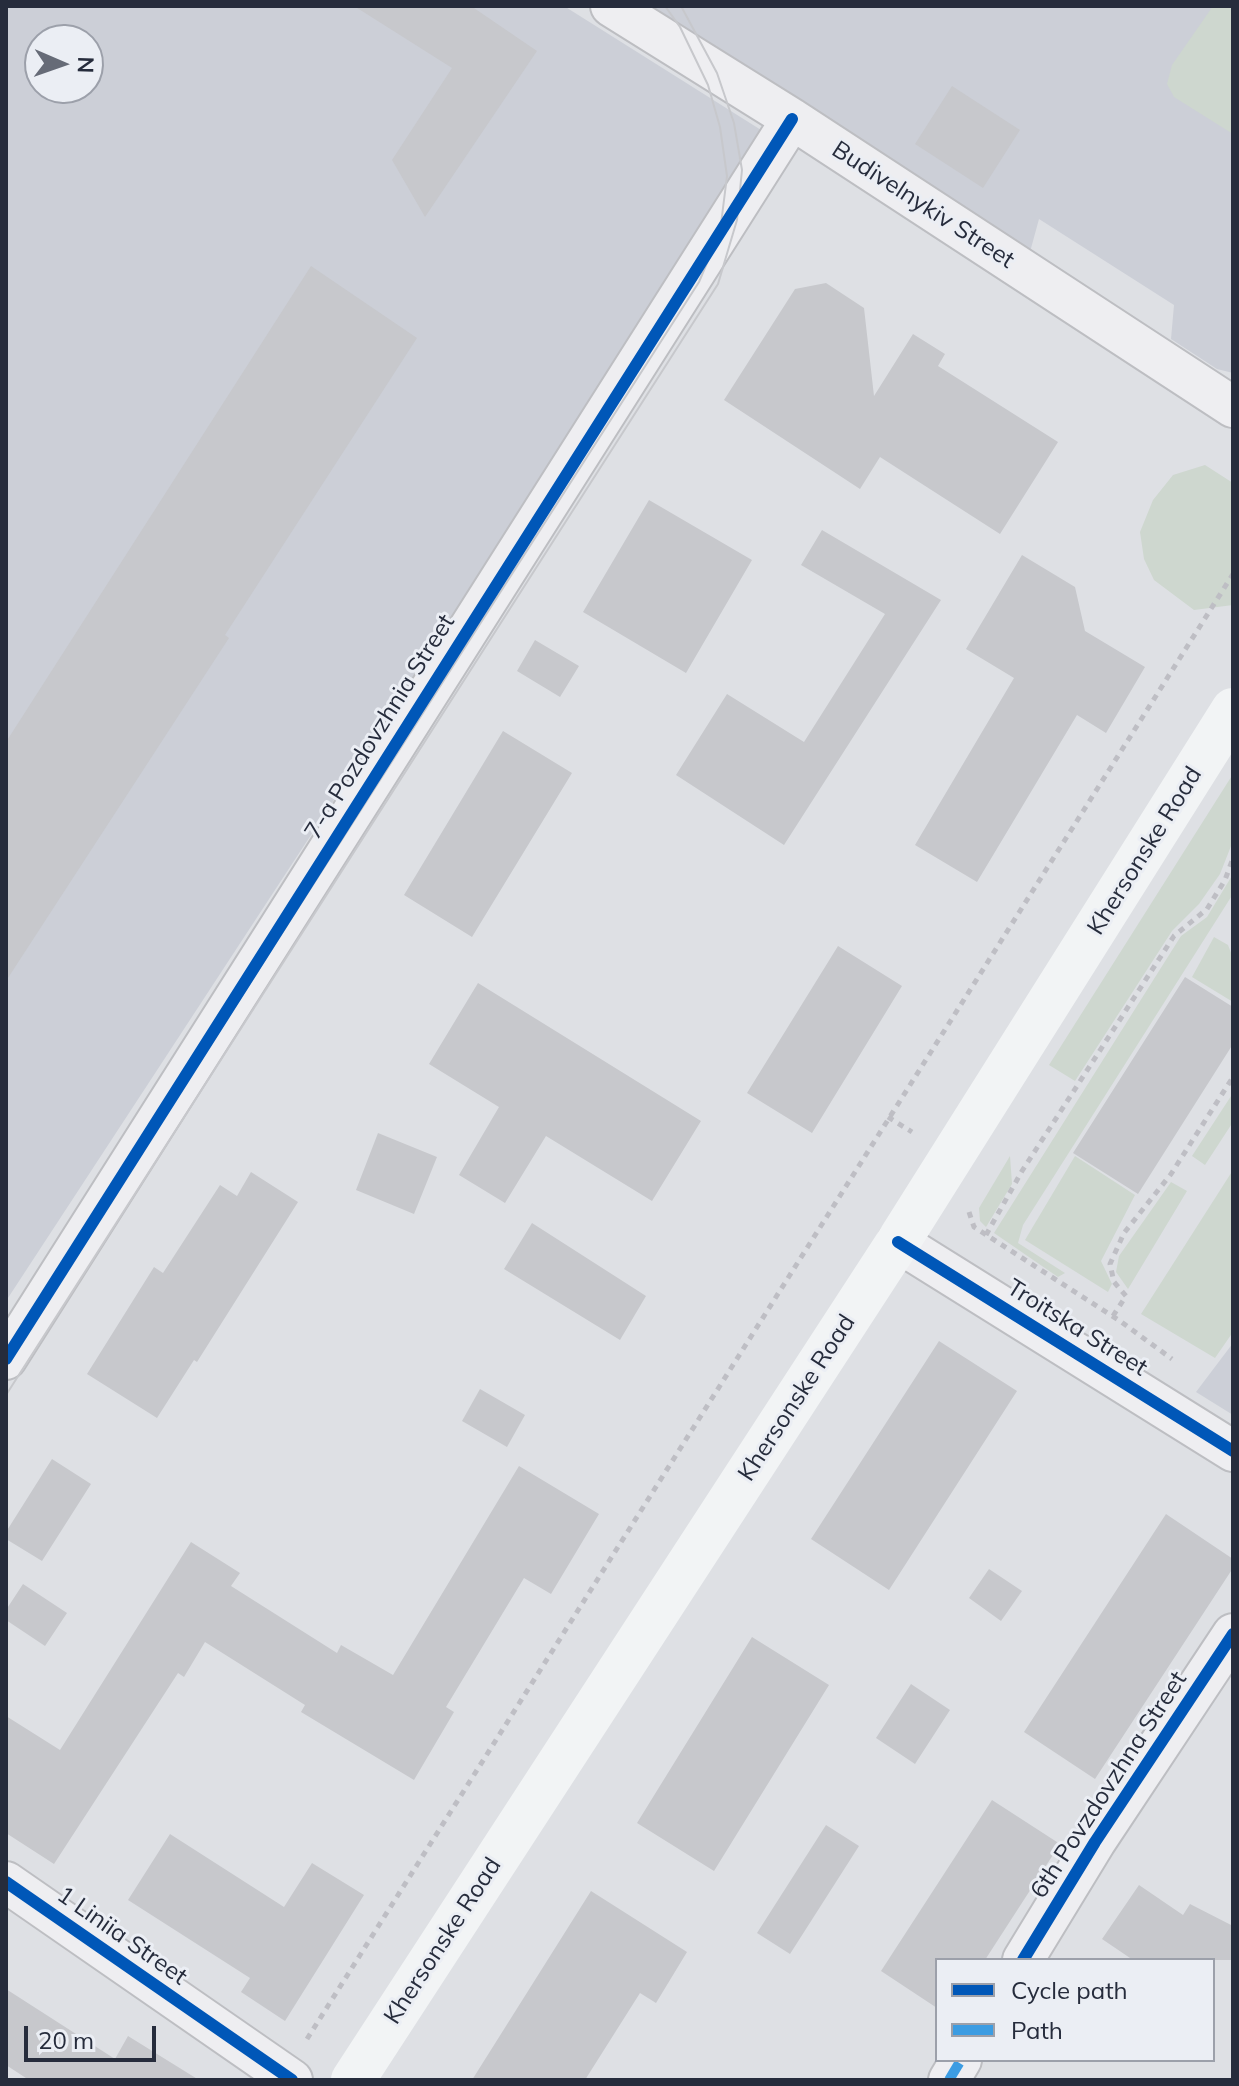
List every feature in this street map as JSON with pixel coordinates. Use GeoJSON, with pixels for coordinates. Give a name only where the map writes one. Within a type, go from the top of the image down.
{"type":"FeatureCollection","features":[{"type":"Feature","properties":{"kind":"main road","name":"Khersonske Road"},"geometry":{"type":"LineString","coordinates":[[353,2080],[898,1242],[1233,710]]}},
{"type":"Feature","properties":{"kind":"street","name":"Budivelnykiv Street"},"geometry":{"type":"LineString","coordinates":[[611,6],[792,119],[1233,407]]}},
{"type":"Feature","properties":{"kind":"street","name":"7-a Pozdovzhnia Street"},"geometry":{"type":"LineString","coordinates":[[6,1359],[792,119]]}},
{"type":"Feature","properties":{"kind":"street","name":"Troitska Street"},"geometry":{"type":"LineString","coordinates":[[898,1242],[1233,1451]]}},
{"type":"Feature","properties":{"kind":"street","name":"6th Povzdovzhna Street"},"geometry":{"type":"LineString","coordinates":[[1024,1958],[1095,1842],[1233,1634]]}},
{"type":"Feature","properties":{"kind":"street","name":"1 Liniia Street"},"geometry":{"type":"LineString","coordinates":[[6,1882],[289,2077]]}},
{"type":"Feature","properties":{"kind":"street"},"geometry":{"type":"LineString","coordinates":[[949,2080],[960,2062]]}},
{"type":"Feature","properties":{"kind":"path"},"geometry":{"type":"LineString","coordinates":[[289,2077],[888,1117],[1233,574]]}},
{"type":"Feature","properties":{"kind":"path"},"geometry":{"type":"LineString","coordinates":[[986,1235],[1022,1171],[1174,936],[1207,909],[1225,880],[1233,858]]}},
{"type":"Feature","properties":{"kind":"path"},"geometry":{"type":"LineString","coordinates":[[1113,1316],[1126,1296],[1114,1282],[1110,1264],[1124,1233],[1171,1174],[1233,1077]]}},
{"type":"Feature","properties":{"kind":"path"},"geometry":{"type":"LineString","coordinates":[[888,1117],[912,1132]]}},
{"type":"Feature","properties":{"kind":"path"},"geometry":{"type":"LineString","coordinates":[[974,1199],[968,1209],[974,1227],[1113,1316],[1180,1366]]}},
{"type":"Feature","properties":{"kind":"shaded area"},"geometry":{"type":"Polygon","coordinates":[[[6,6],[564,6],[769,135],[6,1301],[6,6]]]}},
{"type":"Feature","properties":{"kind":"shaded area"},"geometry":{"type":"Polygon","coordinates":[[[647,6],[1233,6],[1233,373],[1217,369],[1171,339],[1174,305],[1039,219],[1030,252],[647,6]]]}},
{"type":"Feature","properties":{"kind":"shaded area"},"geometry":{"type":"Polygon","coordinates":[[[1213,6],[1233,6],[1233,134],[1174,97],[1167,84],[1172,65],[1213,6]]]}},
{"type":"Feature","properties":{"kind":"shaded area"},"geometry":{"type":"Polygon","coordinates":[[[1205,465],[1233,483],[1233,605],[1194,610],[1154,580],[1144,559],[1140,532],[1153,500],[1173,475],[1205,465]]]}},
{"type":"Feature","properties":{"kind":"shaded area"},"geometry":{"type":"Polygon","coordinates":[[[1233,774],[1233,841],[1220,874],[1199,904],[1172,931],[1075,1081],[1049,1065],[1233,774]]]}},
{"type":"Feature","properties":{"kind":"shaded area"},"geometry":{"type":"Polygon","coordinates":[[[1233,874],[1233,894],[1023,1225],[1018,1243],[1065,1273],[1058,1277],[994,1233],[1181,936],[1207,917],[1233,874]]]}},
{"type":"Feature","properties":{"kind":"shaded area"},"geometry":{"type":"Polygon","coordinates":[[[1214,937],[1228,945],[1233,958],[1233,1002],[1192,977],[1214,937]]]}},
{"type":"Feature","properties":{"kind":"shaded area"},"geometry":{"type":"Polygon","coordinates":[[[1233,1093],[1233,1122],[1205,1165],[1192,1156],[1233,1093]]]}},
{"type":"Feature","properties":{"kind":"shaded area"},"geometry":{"type":"Polygon","coordinates":[[[1010,1156],[1012,1184],[986,1227],[980,1221],[979,1208],[1010,1156]]]}},
{"type":"Feature","properties":{"kind":"shaded area"},"geometry":{"type":"Polygon","coordinates":[[[1075,1156],[1135,1195],[1101,1261],[1112,1284],[1108,1292],[1025,1240],[1075,1156]]]}},
{"type":"Feature","properties":{"kind":"shaded area"},"geometry":{"type":"Polygon","coordinates":[[[1233,1170],[1233,1332],[1215,1358],[1141,1314],[1233,1170]]]}},
{"type":"Feature","properties":{"kind":"shaded area"},"geometry":{"type":"Polygon","coordinates":[[[1171,1182],[1187,1191],[1128,1289],[1116,1272],[1119,1256],[1171,1182]]]}},
{"type":"Feature","properties":{"kind":"shaded area"},"geometry":{"type":"Polygon","coordinates":[[[1233,1343],[1233,1415],[1196,1392],[1233,1343]]]}},
{"type":"Feature","properties":{"kind":"building"},"geometry":{"type":"Polygon","coordinates":[[[354,6],[471,6],[537,51],[425,217],[392,160],[452,68],[354,6]]]}},
{"type":"Feature","properties":{"kind":"building"},"geometry":{"type":"Polygon","coordinates":[[[952,86],[1020,130],[983,188],[915,144],[952,86]]]}},
{"type":"Feature","properties":{"kind":"building"},"geometry":{"type":"Polygon","coordinates":[[[311,266],[417,338],[225,635],[229,638],[6,981],[6,742],[311,266]]]}},
{"type":"Feature","properties":{"kind":"building"},"geometry":{"type":"Polygon","coordinates":[[[826,283],[864,308],[874,396],[913,334],[945,354],[938,366],[1058,442],[1000,534],[880,457],[860,489],[724,400],[795,289],[826,283]]]}},
{"type":"Feature","properties":{"kind":"building"},"geometry":{"type":"Polygon","coordinates":[[[649,500],[752,560],[686,673],[583,612],[649,500]]]}},
{"type":"Feature","properties":{"kind":"building"},"geometry":{"type":"Polygon","coordinates":[[[822,530],[941,600],[784,845],[676,775],[727,694],[804,742],[885,614],[801,565],[822,530]]]}},
{"type":"Feature","properties":{"kind":"building"},"geometry":{"type":"Polygon","coordinates":[[[1022,555],[1075,587],[1085,631],[1145,667],[1106,733],[1077,715],[977,882],[915,845],[1014,678],[966,649],[1022,555]]]}},
{"type":"Feature","properties":{"kind":"building"},"geometry":{"type":"Polygon","coordinates":[[[535,640],[579,666],[560,697],[517,671],[535,640]]]}},
{"type":"Feature","properties":{"kind":"building"},"geometry":{"type":"Polygon","coordinates":[[[503,731],[572,773],[472,937],[404,895],[503,731]]]}},
{"type":"Feature","properties":{"kind":"building"},"geometry":{"type":"Polygon","coordinates":[[[838,946],[902,986],[812,1133],[747,1093],[838,946]]]}},
{"type":"Feature","properties":{"kind":"building"},"geometry":{"type":"Polygon","coordinates":[[[1185,977],[1233,1007],[1233,1044],[1138,1194],[1073,1153],[1185,977]]]}},
{"type":"Feature","properties":{"kind":"building"},"geometry":{"type":"Polygon","coordinates":[[[478,983],[701,1121],[652,1201],[546,1136],[505,1203],[459,1175],[499,1107],[429,1064],[478,983]]]}},
{"type":"Feature","properties":{"kind":"building"},"geometry":{"type":"Polygon","coordinates":[[[378,1133],[437,1157],[414,1214],[356,1190],[378,1133]]]}},
{"type":"Feature","properties":{"kind":"building"},"geometry":{"type":"Polygon","coordinates":[[[251,1172],[298,1202],[197,1362],[194,1360],[157,1418],[87,1374],[154,1267],[163,1273],[220,1185],[237,1196],[251,1172]]]}},
{"type":"Feature","properties":{"kind":"building"},"geometry":{"type":"Polygon","coordinates":[[[532,1223],[646,1296],[620,1340],[504,1269],[532,1223]]]}},
{"type":"Feature","properties":{"kind":"building"},"geometry":{"type":"Polygon","coordinates":[[[939,1341],[1017,1391],[889,1590],[811,1539],[939,1341]]]}},
{"type":"Feature","properties":{"kind":"building"},"geometry":{"type":"Polygon","coordinates":[[[480,1389],[525,1415],[507,1447],[462,1421],[480,1389]]]}},
{"type":"Feature","properties":{"kind":"building"},"geometry":{"type":"Polygon","coordinates":[[[52,1459],[91,1484],[42,1561],[6,1539],[6,1532],[52,1459]]]}},
{"type":"Feature","properties":{"kind":"building"},"geometry":{"type":"Polygon","coordinates":[[[519,1466],[599,1514],[551,1594],[524,1578],[446,1707],[454,1712],[414,1780],[301,1712],[305,1705],[205,1642],[184,1677],[178,1673],[54,1864],[6,1833],[6,1716],[60,1750],[191,1542],[240,1573],[231,1586],[337,1653],[341,1645],[393,1675],[519,1466]]]}},
{"type":"Feature","properties":{"kind":"building"},"geometry":{"type":"Polygon","coordinates":[[[1166,1514],[1233,1559],[1233,1568],[1095,1779],[1024,1732],[1166,1514]]]}},
{"type":"Feature","properties":{"kind":"building"},"geometry":{"type":"Polygon","coordinates":[[[989,1569],[1022,1591],[1001,1621],[969,1598],[989,1569]]]}},
{"type":"Feature","properties":{"kind":"building"},"geometry":{"type":"Polygon","coordinates":[[[23,1584],[67,1613],[45,1646],[6,1620],[6,1610],[23,1584]]]}},
{"type":"Feature","properties":{"kind":"building"},"geometry":{"type":"Polygon","coordinates":[[[752,1637],[829,1685],[714,1871],[637,1823],[752,1637]]]}},
{"type":"Feature","properties":{"kind":"building"},"geometry":{"type":"Polygon","coordinates":[[[911,1684],[950,1710],[915,1764],[876,1738],[911,1684]]]}},
{"type":"Feature","properties":{"kind":"building"},"geometry":{"type":"Polygon","coordinates":[[[992,1800],[1060,1844],[986,1958],[935,1958],[935,2007],[881,1971],[992,1800]]]}},
{"type":"Feature","properties":{"kind":"building"},"geometry":{"type":"Polygon","coordinates":[[[826,1825],[859,1846],[790,1954],[757,1933],[826,1825]]]}},
{"type":"Feature","properties":{"kind":"building"},"geometry":{"type":"Polygon","coordinates":[[[170,1834],[284,1907],[312,1863],[364,1895],[285,2021],[241,1992],[250,1978],[128,1900],[170,1834]]]}},
{"type":"Feature","properties":{"kind":"building"},"geometry":{"type":"Polygon","coordinates":[[[1139,1885],[1183,1915],[1190,1904],[1233,1926],[1233,1960],[1130,1958],[1102,1939],[1139,1885]]]}},
{"type":"Feature","properties":{"kind":"building"},"geometry":{"type":"Polygon","coordinates":[[[591,1891],[687,1952],[656,2003],[640,1993],[585,2080],[472,2080],[591,1891]]]}},
{"type":"Feature","properties":{"kind":"building"},"geometry":{"type":"Polygon","coordinates":[[[6,1989],[115,2059],[128,2036],[199,2080],[29,2080],[6,2065],[6,1989]]]}},
{"type":"Feature","properties":{"kind":"tram line"},"geometry":{"type":"LineString","coordinates":[[6,1364],[699,282],[720,232],[727,176],[720,127],[708,85],[680,27],[665,6]]}},
{"type":"Feature","properties":{"kind":"tram line"},"geometry":{"type":"LineString","coordinates":[[6,1395],[718,284],[737,220],[742,170],[734,123],[717,73],[681,6]]}},
{"type":"Feature","properties":{"kind":"marked path"},"geometry":{"type":"LineString","coordinates":[[949,2080],[960,2062]]}},
{"type":"Feature","properties":{"kind":"cycle path"},"geometry":{"type":"LineString","coordinates":[[6,1359],[792,119]]}},
{"type":"Feature","properties":{"kind":"cycle path"},"geometry":{"type":"LineString","coordinates":[[898,1242],[1233,1451]]}},
{"type":"Feature","properties":{"kind":"cycle path"},"geometry":{"type":"LineString","coordinates":[[1024,1958],[1095,1842],[1233,1634]]}},
{"type":"Feature","properties":{"kind":"cycle path"},"geometry":{"type":"LineString","coordinates":[[6,1882],[292,2080]]}}]}
